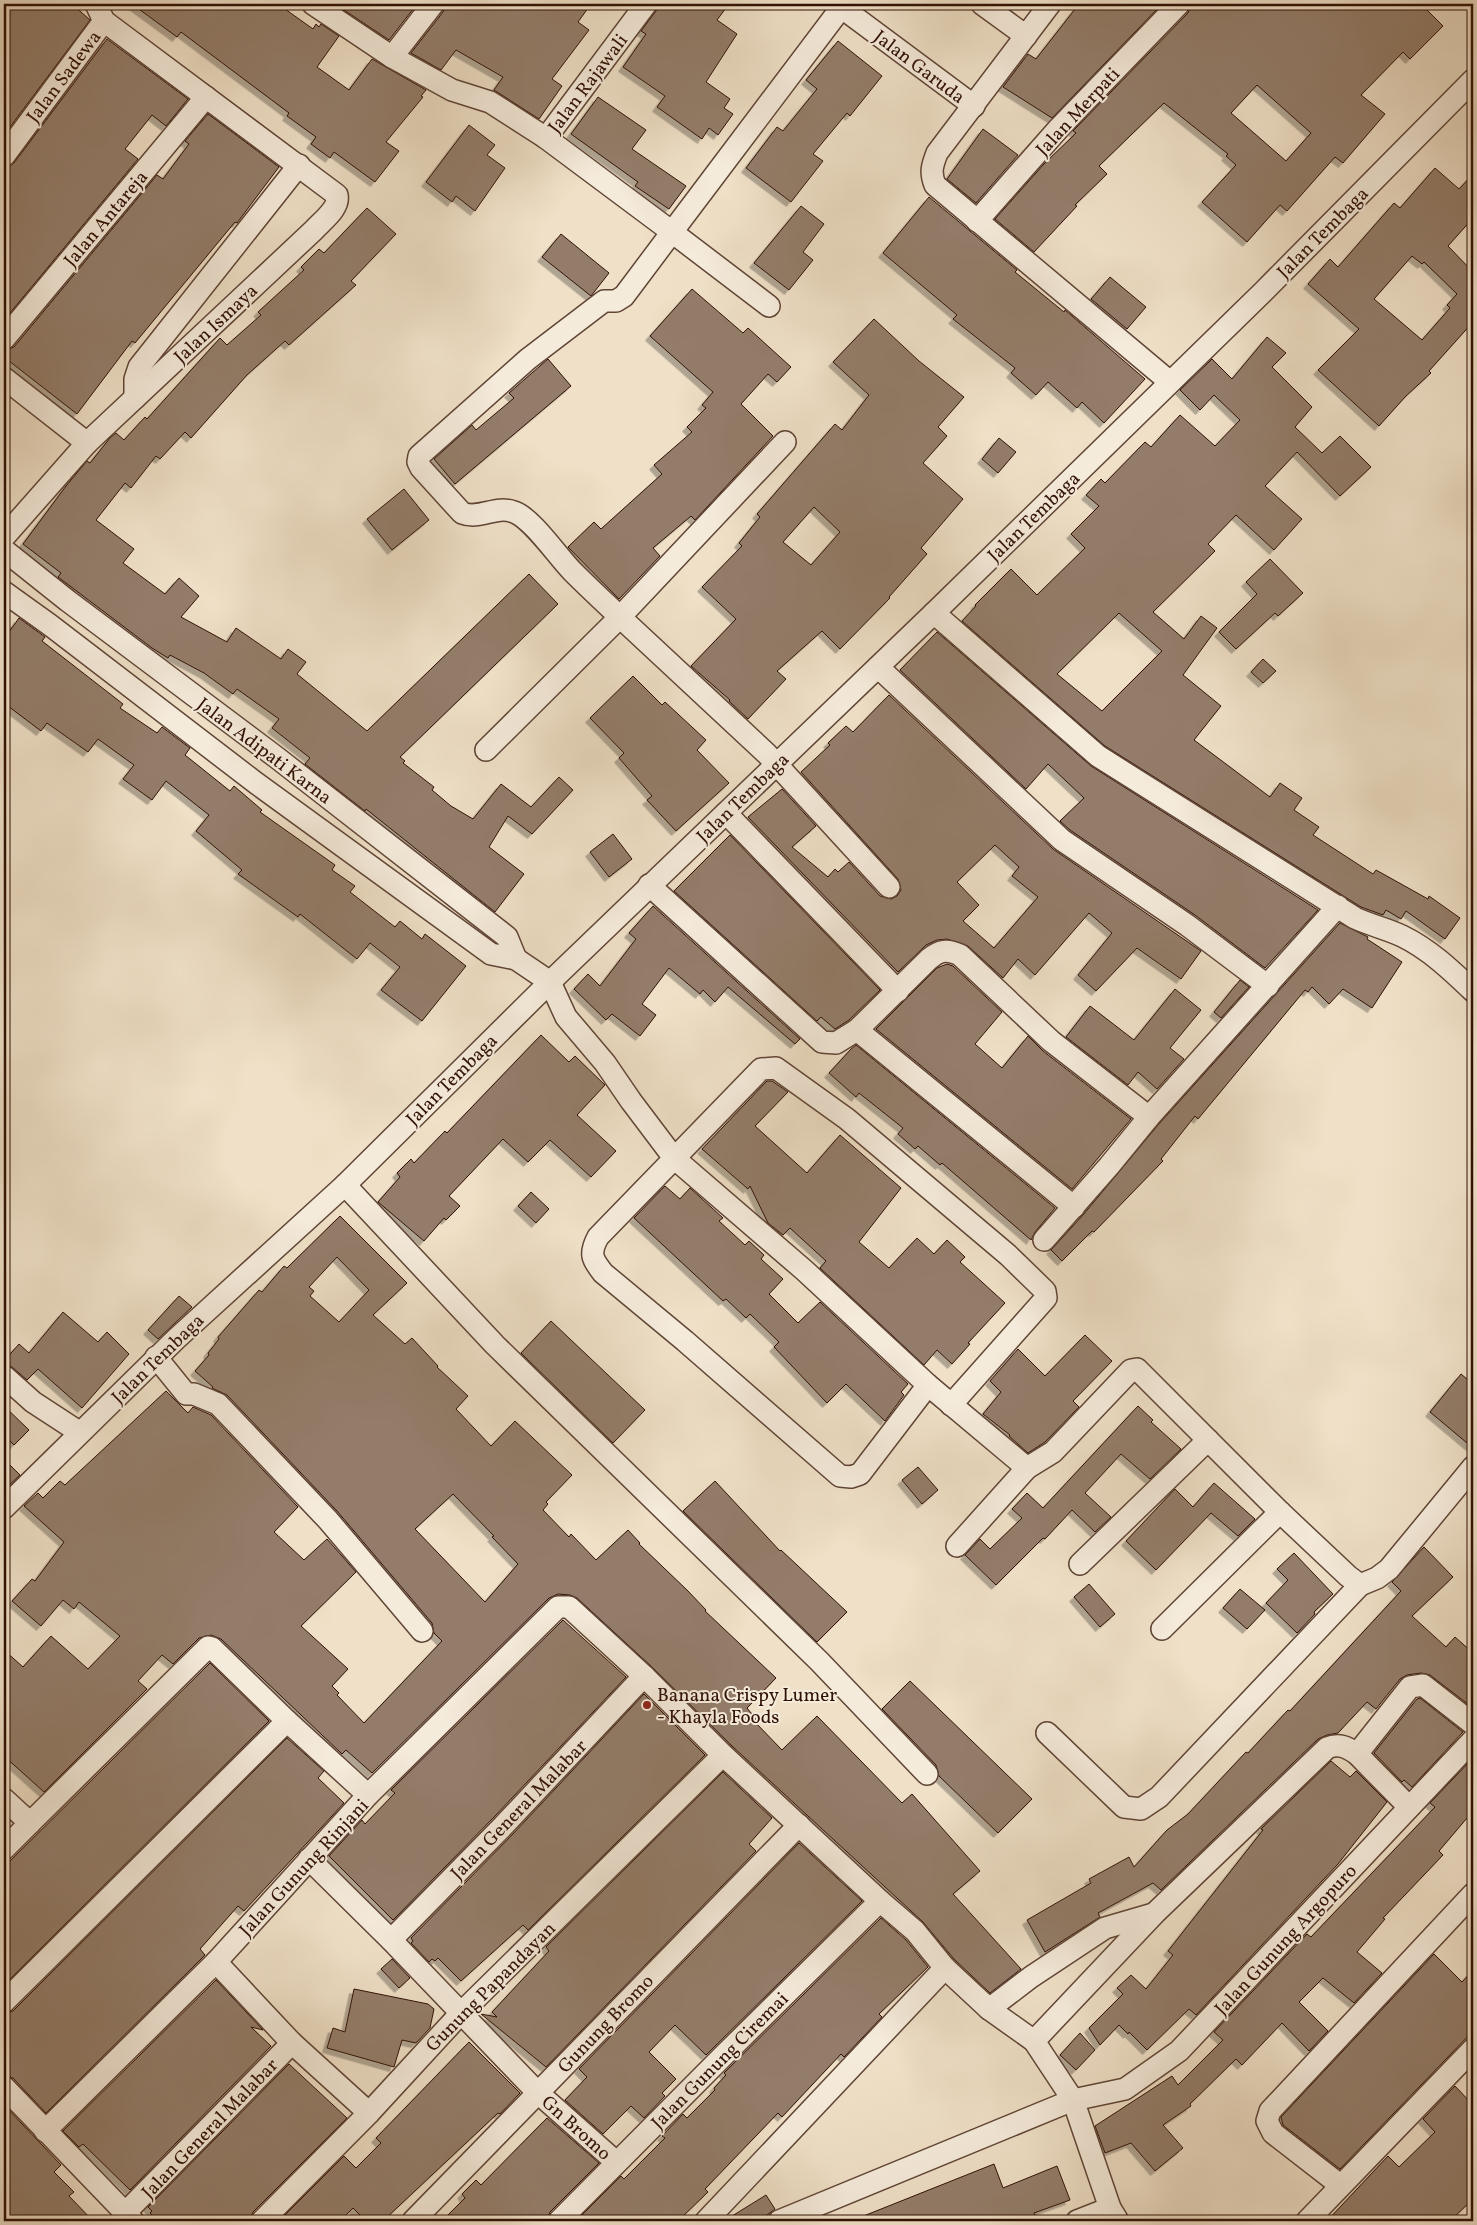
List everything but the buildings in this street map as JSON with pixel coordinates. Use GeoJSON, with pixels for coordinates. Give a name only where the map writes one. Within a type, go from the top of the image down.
{"type":"FeatureCollection","features":[{"type":"Feature","properties":{"kind":"street"},"geometry":{"type":"LineString","coordinates":[[392,57],[433,4]]}},
{"type":"Feature","properties":{"kind":"street","name":"Jalan Rajawali"},"geometry":{"type":"LineString","coordinates":[[546,138],[646,4]]}},
{"type":"Feature","properties":{"kind":"street"},"geometry":{"type":"LineString","coordinates":[[982,4],[1026,36]]}},
{"type":"Feature","properties":{"kind":"street"},"geometry":{"type":"LineString","coordinates":[[1050,4],[937,154],[931,168],[935,184],[1170,382]]}},
{"type":"Feature","properties":{"kind":"street","name":"Jalan Merpati"},"geometry":{"type":"LineString","coordinates":[[977,221],[1059,128],[1179,4]]}},
{"type":"Feature","properties":{"kind":"street"},"geometry":{"type":"LineString","coordinates":[[318,5],[392,57],[452,90],[490,102],[546,138],[769,306]]}},
{"type":"Feature","properties":{"kind":"street"},"geometry":{"type":"LineString","coordinates":[[841,5],[624,296],[616,301],[604,302],[528,358],[419,456],[418,462],[420,468],[462,513],[471,516],[498,509],[514,512],[527,521],[573,572],[772,759],[889,887]]}},
{"type":"Feature","properties":{"kind":"street","name":"Jalan Garuda"},"geometry":{"type":"LineString","coordinates":[[841,5],[974,106]]}},
{"type":"Feature","properties":{"kind":"street"},"geometry":{"type":"LineString","coordinates":[[100,12],[206,97],[299,165],[139,367],[135,398]]}},
{"type":"Feature","properties":{"kind":"street","name":"Jalan Sadewa"},"geometry":{"type":"LineString","coordinates":[[4,156],[100,12]]}},
{"type":"Feature","properties":{"kind":"street","name":"Jalan Tembaga"},"geometry":{"type":"LineString","coordinates":[[4,1508],[156,1357],[345,1185],[531,969],[649,885],[726,813],[772,759],[878,667],[934,613],[1263,292],[1473,80]]}},
{"type":"Feature","properties":{"kind":"street","name":"Jalan Antareja"},"geometry":{"type":"LineString","coordinates":[[4,339],[206,97]]}},
{"type":"Feature","properties":{"kind":"street","name":"Jalan Ismaya"},"geometry":{"type":"LineString","coordinates":[[4,537],[87,443],[314,230],[335,207],[338,200],[337,195],[299,165]]}},
{"type":"Feature","properties":{"kind":"street"},"geometry":{"type":"LineString","coordinates":[[4,378],[87,443]]}},
{"type":"Feature","properties":{"kind":"street"},"geometry":{"type":"LineString","coordinates":[[486,750],[620,617],[785,442]]}},
{"type":"Feature","properties":{"kind":"street","name":"Jalan Adipati Karna"},"geometry":{"type":"LineString","coordinates":[[4,550],[68,601],[276,757],[507,937],[531,969]]}},
{"type":"Feature","properties":{"kind":"street","name":"Jalan Adipati Karna"},"geometry":{"type":"LineString","coordinates":[[4,592],[256,783],[491,954],[531,969]]}},
{"type":"Feature","properties":{"kind":"street"},"geometry":{"type":"LineString","coordinates":[[50,625],[68,601]]}},
{"type":"Feature","properties":{"kind":"street"},"geometry":{"type":"LineString","coordinates":[[934,613],[1098,756],[1355,918],[1374,928],[1400,935],[1423,947],[1473,991]]}},
{"type":"Feature","properties":{"kind":"street"},"geometry":{"type":"LineString","coordinates":[[878,667],[1062,840],[1187,925],[1268,986]]}},
{"type":"Feature","properties":{"kind":"street"},"geometry":{"type":"LineString","coordinates":[[256,783],[276,757]]}},
{"type":"Feature","properties":{"kind":"street"},"geometry":{"type":"LineString","coordinates":[[726,813],[898,991]]}},
{"type":"Feature","properties":{"kind":"street"},"geometry":{"type":"LineString","coordinates":[[649,885],[822,1042],[836,1043],[857,1030],[937,953],[952,951],[960,955],[1052,1041],[1149,1117]]}},
{"type":"Feature","properties":{"kind":"street"},"geometry":{"type":"LineString","coordinates":[[1044,1240],[1149,1117],[1338,906]]}},
{"type":"Feature","properties":{"kind":"street"},"geometry":{"type":"LineString","coordinates":[[531,969],[566,1016],[605,1063],[674,1158],[804,1270],[928,1385],[1027,1468]]}},
{"type":"Feature","properties":{"kind":"street"},"geometry":{"type":"LineString","coordinates":[[857,1030],[1074,1207]]}},
{"type":"Feature","properties":{"kind":"street"},"geometry":{"type":"LineString","coordinates":[[928,1385],[860,1474],[852,1478],[840,1476],[685,1340],[604,1273],[594,1260],[592,1248],[598,1237],[761,1069],[776,1068],[847,1119],[1008,1255],[1041,1285],[1045,1291],[1046,1298],[951,1405]]}},
{"type":"Feature","properties":{"kind":"street"},"geometry":{"type":"LineString","coordinates":[[345,1185],[496,1345],[819,1661],[927,1774]]}},
{"type":"Feature","properties":{"kind":"street"},"geometry":{"type":"LineString","coordinates":[[156,1357],[186,1394],[194,1394],[218,1404],[328,1520],[422,1631]]}},
{"type":"Feature","properties":{"kind":"street"},"geometry":{"type":"LineString","coordinates":[[957,1546],[1027,1468],[1053,1452],[1134,1368],[1280,1512],[1360,1585]]}},
{"type":"Feature","properties":{"kind":"street"},"geometry":{"type":"LineString","coordinates":[[4,1376],[33,1402],[79,1432]]}},
{"type":"Feature","properties":{"kind":"street"},"geometry":{"type":"LineString","coordinates":[[1080,1564],[1208,1440]]}},
{"type":"Feature","properties":{"kind":"street"},"geometry":{"type":"LineString","coordinates":[[1047,1733],[1124,1807],[1141,1809],[1159,1798],[1360,1585],[1377,1578],[1389,1569],[1473,1467]]}},
{"type":"Feature","properties":{"kind":"street"},"geometry":{"type":"LineString","coordinates":[[1162,1629],[1280,1512]]}},
{"type":"Feature","properties":{"kind":"street","name":"Jalan Gunung Rinjani"},"geometry":{"type":"LineString","coordinates":[[46,2131],[216,1962],[368,1795],[558,1607],[569,1607],[644,1676]]}},
{"type":"Feature","properties":{"kind":"street"},"geometry":{"type":"LineString","coordinates":[[4,1849],[206,1647],[212,1648],[287,1722],[368,1795]]}},
{"type":"Feature","properties":{"kind":"street"},"geometry":{"type":"LineString","coordinates":[[644,1676],[723,1755],[880,1901],[915,1931],[945,1968],[989,2009],[1034,2041],[1073,2100],[1114,2214],[1077,2221]]}},
{"type":"Feature","properties":{"kind":"street","name":"Jalan General Malabar"},"geometry":{"type":"LineString","coordinates":[[391,1940],[504,1825],[644,1676]]}},
{"type":"Feature","properties":{"kind":"street"},"geometry":{"type":"LineString","coordinates":[[1357,1754],[1410,1687],[1423,1685],[1473,1724]]}},
{"type":"Feature","properties":{"kind":"street"},"geometry":{"type":"LineString","coordinates":[[4,2002],[287,1722]]}},
{"type":"Feature","properties":{"kind":"street","name":"Jalan Gunung Argopuro"},"geometry":{"type":"LineString","coordinates":[[779,2221],[820,2213],[1073,2100],[1125,2089],[1179,2051],[1473,1740]]}},
{"type":"Feature","properties":{"kind":"street"},"geometry":{"type":"LineString","coordinates":[[1034,2041],[1155,1913],[1326,1748],[1335,1745],[1343,1746],[1357,1754],[1409,1807]]}},
{"type":"Feature","properties":{"kind":"street","name":"Gunung Papandayan"},"geometry":{"type":"LineString","coordinates":[[262,2221],[369,2113],[462,2012],[723,1755]]}},
{"type":"Feature","properties":{"kind":"street"},"geometry":{"type":"LineString","coordinates":[[4,1798],[30,1823]]}},
{"type":"Feature","properties":{"kind":"street","name":"Gunung Bromo"},"geometry":{"type":"LineString","coordinates":[[413,2221],[799,1826]]}},
{"type":"Feature","properties":{"kind":"street","name":"Gn Bromo"},"geometry":{"type":"LineString","coordinates":[[309,1859],[462,2012],[537,2092],[616,2162]]}},
{"type":"Feature","properties":{"kind":"street"},"geometry":{"type":"LineString","coordinates":[[1340,2185],[1273,2133],[1268,2126],[1270,2110],[1473,1894]]}},
{"type":"Feature","properties":{"kind":"street","name":"Jalan Gunung Ciremai"},"geometry":{"type":"LineString","coordinates":[[559,2221],[616,2162],[880,1901]]}},
{"type":"Feature","properties":{"kind":"street"},"geometry":{"type":"LineString","coordinates":[[989,2009],[1031,1977],[1105,1928],[1155,1913]]}},
{"type":"Feature","properties":{"kind":"street"},"geometry":{"type":"LineString","coordinates":[[1079,1945],[1100,1969]]}},
{"type":"Feature","properties":{"kind":"street"},"geometry":{"type":"LineString","coordinates":[[216,1962],[292,2043],[369,2113]]}},
{"type":"Feature","properties":{"kind":"street"},"geometry":{"type":"LineString","coordinates":[[706,2221],[945,1968]]}},
{"type":"Feature","properties":{"kind":"street","name":"Jalan General Malabar"},"geometry":{"type":"LineString","coordinates":[[129,2217],[292,2043]]}},
{"type":"Feature","properties":{"kind":"street"},"geometry":{"type":"LineString","coordinates":[[1307,2221],[1473,2049]]}},
{"type":"Feature","properties":{"kind":"street"},"geometry":{"type":"LineString","coordinates":[[4,2087],[129,2217]]}},
{"type":"Feature","properties":{"kind":"place","name":"Banana Crispy Lumer - Khayla Foods"},"geometry":{"type":"Point","coordinates":[647,1705]}}]}
